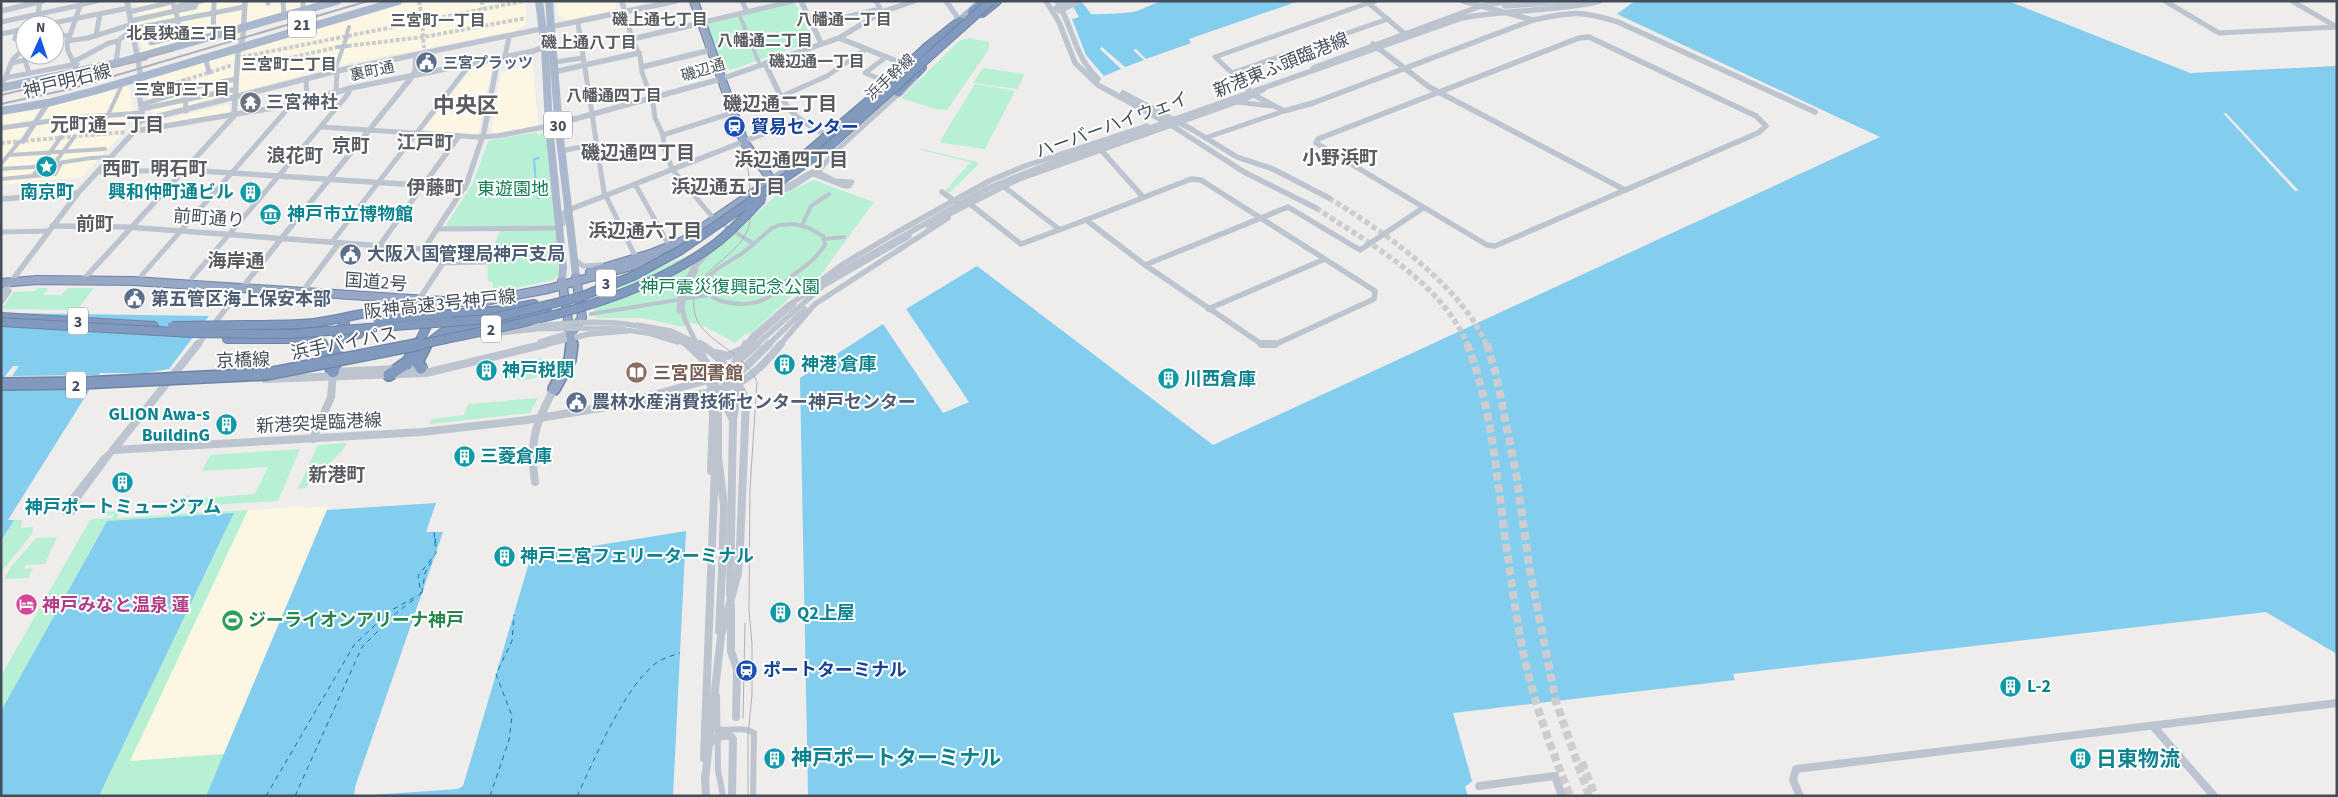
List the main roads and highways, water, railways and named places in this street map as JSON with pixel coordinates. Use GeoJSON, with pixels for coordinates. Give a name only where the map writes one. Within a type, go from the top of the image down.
{"type":"FeatureCollection","features":[{"type":"Feature","properties":{"kind":"highway"},"geometry":{"type":"LineString","coordinates":[[688,1],[699,24]]}},
{"type":"Feature","properties":{"kind":"highway"},"geometry":{"type":"LineString","coordinates":[[694,1],[699,24],[741,143],[772,184]]}},
{"type":"Feature","properties":{"kind":"highway","name":"阪神高速3号神戸線"},"geometry":{"type":"LineString","coordinates":[[1,317],[152,328],[237,330],[334,326],[477,316],[548,302],[592,288],[631,272],[704,230],[842,131],[982,1]]}},
{"type":"Feature","properties":{"kind":"highway","name":"阪神高速3号神戸線"},"geometry":{"type":"LineString","coordinates":[[1,322],[265,334],[434,324],[513,315],[566,301],[612,285],[681,250],[826,149],[856,125],[944,43],[994,1]]}},
{"type":"Feature","properties":{"kind":"highway","name":"浜手バイパス"},"geometry":{"type":"LineString","coordinates":[[1,385],[82,384],[260,374],[316,366],[465,335],[576,309],[624,294],[676,269],[724,238],[793,164],[867,103],[927,47],[960,21]]}},
{"type":"Feature","properties":{"kind":"highway","name":"浜手バイパス"},"geometry":{"type":"LineString","coordinates":[[1,385],[81,385],[256,376],[316,368],[552,317],[625,295],[671,274],[724,238],[776,192],[857,130],[922,67]]}},
{"type":"Feature","properties":{"kind":"highway","name":"国道2号"},"geometry":{"type":"LineString","coordinates":[[1,277],[14,279],[142,275],[192,278],[243,286],[419,301],[474,303],[517,296],[576,279],[657,260],[684,248],[772,184]]}},
{"type":"Feature","properties":{"kind":"highway","name":"国道2号"},"geometry":{"type":"LineString","coordinates":[[576,279],[610,265],[670,247],[718,222]]}},
{"type":"Feature","properties":{"kind":"highway","name":"国道2号"},"geometry":{"type":"LineString","coordinates":[[86,277],[474,297],[562,283]]}},
{"type":"Feature","properties":{"kind":"highway","name":"国道2号"},"geometry":{"type":"LineString","coordinates":[[1,283],[14,279]]}},
{"type":"Feature","properties":{"kind":"highway"},"geometry":{"type":"LineString","coordinates":[[572,336],[582,318],[576,279]]}},
{"type":"Feature","properties":{"kind":"highway"},"geometry":{"type":"LineString","coordinates":[[554,389],[571,358],[572,336],[567,321],[562,283]]}},
{"type":"Feature","properties":{"kind":"highway","name":"3"},"geometry":{"type":"LineString","coordinates":[[389,375],[414,360],[433,338],[443,332],[565,306],[612,285]]}},
{"type":"Feature","properties":{"kind":"highway","name":"3"},"geometry":{"type":"LineString","coordinates":[[152,328],[228,339],[303,338],[316,340],[324,350],[333,374],[340,327],[353,321],[378,316],[490,311],[548,302]]}},
{"type":"Feature","properties":{"kind":"highway","name":"3"},"geometry":{"type":"LineString","coordinates":[[152,328],[297,324],[415,312],[425,314],[429,319],[414,360]]}},
{"type":"Feature","properties":{"kind":"highway"},"geometry":{"type":"LineString","coordinates":[[345,338],[386,330],[434,324]]}},
{"type":"Feature","properties":{"kind":"main road","name":"神戸明石線"},"geometry":{"type":"LineString","coordinates":[[1,88],[33,81],[77,66],[116,63],[136,58],[338,1]]}},
{"type":"Feature","properties":{"kind":"main road","name":"神戸明石線"},"geometry":{"type":"LineString","coordinates":[[139,78],[148,70],[383,1]]}},
{"type":"Feature","properties":{"kind":"main road","name":"神戸明石線"},"geometry":{"type":"LineString","coordinates":[[362,7],[398,1]]}},
{"type":"Feature","properties":{"kind":"main road","name":"30"},"geometry":{"type":"LineString","coordinates":[[539,1],[545,48],[549,126],[559,227],[562,283]]}},
{"type":"Feature","properties":{"kind":"main road","name":"30"},"geometry":{"type":"LineString","coordinates":[[549,1],[555,62],[558,124],[576,279]]}},
{"type":"Feature","properties":{"kind":"main road","name":"浜手幹線"},"geometry":{"type":"LineString","coordinates":[[835,140],[890,83],[982,1]]}},
{"type":"Feature","properties":{"kind":"main road","name":"浜手幹線"},"geometry":{"type":"LineString","coordinates":[[772,184],[860,124],[975,16],[994,1]]}},
{"type":"Feature","properties":{"kind":"main road","name":"神戸明石線"},"geometry":{"type":"LineString","coordinates":[[1,111],[48,103],[139,78],[241,44]]}},
{"type":"Feature","properties":{"kind":"main road"},"geometry":{"type":"LineString","coordinates":[[559,227],[567,223],[568,211]]}},
{"type":"Feature","properties":{"kind":"water"},"geometry":{"type":"Polygon","coordinates":[[[1070,1],[1081,1],[1091,14],[1114,14],[1134,12],[1163,1],[1299,1],[1189,39],[1191,43],[1146,59],[1136,49],[1133,50],[1144,60],[1125,67],[1102,47],[1100,49],[1121,69],[1104,76],[1086,55],[1072,19],[1079,17],[1070,1]]]}},
{"type":"Feature","properties":{"kind":"water"},"geometry":{"type":"Polygon","coordinates":[[[1635,1],[2008,1],[2190,73],[2337,66],[2337,654],[2266,612],[1733,674],[1735,680],[1453,713],[1472,781],[1465,787],[1468,796],[808,796],[800,378],[883,324],[943,413],[969,402],[906,309],[977,266],[1213,445],[1880,137],[1617,14],[1635,1]]]}},
{"type":"Feature","properties":{"kind":"water"},"geometry":{"type":"Polygon","coordinates":[[[1,313],[209,316],[169,369],[146,373],[100,373],[8,520],[14,520],[1,541],[1,313]]]}},
{"type":"Feature","properties":{"kind":"water"},"geometry":{"type":"Polygon","coordinates":[[[436,503],[426,532],[443,532],[355,787],[354,796],[206,796],[327,510],[436,503]]]}},
{"type":"Feature","properties":{"kind":"water"},"geometry":{"type":"Polygon","coordinates":[[[234,513],[99,796],[1,796],[1,711],[107,521],[234,513]]]}},
{"type":"Feature","properties":{"kind":"water"},"geometry":{"type":"Polygon","coordinates":[[[686,531],[673,796],[357,796],[458,789],[463,786],[531,556],[686,531]]]}},
{"type":"Feature","properties":{"kind":"waterway"},"geometry":{"type":"LineString","coordinates":[[538,198],[537,191],[540,190],[539,183],[536,183],[534,159],[539,158]]}},
{"type":"Feature","properties":{"kind":"tunnel"},"geometry":{"type":"LineString","coordinates":[[419,1],[422,20]]}},
{"type":"Feature","properties":{"kind":"tunnel"},"geometry":{"type":"LineString","coordinates":[[482,1],[483,9]]}},
{"type":"Feature","properties":{"kind":"tunnel"},"geometry":{"type":"LineString","coordinates":[[422,21],[524,1]]}},
{"type":"Feature","properties":{"kind":"tunnel"},"geometry":{"type":"LineString","coordinates":[[423,37],[526,18]]}},
{"type":"Feature","properties":{"kind":"tunnel"},"geometry":{"type":"LineString","coordinates":[[242,57],[422,21]]}},
{"type":"Feature","properties":{"kind":"tunnel"},"geometry":{"type":"LineString","coordinates":[[422,21],[423,37]]}},
{"type":"Feature","properties":{"kind":"tunnel"},"geometry":{"type":"LineString","coordinates":[[348,46],[423,37]]}},
{"type":"Feature","properties":{"kind":"tunnel"},"geometry":{"type":"LineString","coordinates":[[423,37],[424,48]]}},
{"type":"Feature","properties":{"kind":"tunnel"},"geometry":{"type":"LineString","coordinates":[[241,69],[338,47]]}},
{"type":"Feature","properties":{"kind":"tunnel"},"geometry":{"type":"LineString","coordinates":[[147,92],[233,65]]}},
{"type":"Feature","properties":{"kind":"tunnel"},"geometry":{"type":"LineString","coordinates":[[1,143],[125,132]]}},
{"type":"Feature","properties":{"kind":"tunnel"},"geometry":{"type":"LineString","coordinates":[[1329,198],[1373,227],[1419,262],[1459,302],[1475,324],[1487,346]]}},
{"type":"Feature","properties":{"kind":"tunnel"},"geometry":{"type":"LineString","coordinates":[[1316,208],[1381,251],[1423,284],[1441,302],[1456,323],[1467,344]]}},
{"type":"Feature","properties":{"kind":"tunnel"},"geometry":{"type":"LineString","coordinates":[[1467,344],[1483,396],[1494,449],[1515,607],[1524,656],[1540,715],[1570,796]]}},
{"type":"Feature","properties":{"kind":"tunnel"},"geometry":{"type":"LineString","coordinates":[[1487,344],[1496,374],[1516,473],[1530,571],[1556,702],[1589,796]]}},
{"type":"Feature","properties":{"kind":"tunnel"},"geometry":{"type":"LineString","coordinates":[[1582,762],[1595,796]]}},
{"type":"Feature","properties":{"kind":"tram line"},"geometry":{"type":"LineString","coordinates":[[692,1],[716,74],[742,143],[750,188],[750,218],[747,231],[741,242],[706,275],[699,285],[695,296],[694,309],[697,320],[703,329],[742,361],[751,371],[757,382],[750,488],[749,610],[752,644],[752,694],[748,737],[748,796]]}},
{"type":"Feature","properties":{"kind":"tram line"},"geometry":{"type":"LineString","coordinates":[[743,718],[745,623]]}},
{"type":"Feature","properties":{"kind":"railway"},"geometry":{"type":"LineString","coordinates":[[1,104],[70,89],[368,1]]}},
{"type":"Feature","properties":{"kind":"railway"},"geometry":{"type":"LineString","coordinates":[[140,59],[174,50]]}},
{"type":"Feature","properties":{"kind":"railway"},"geometry":{"type":"LineString","coordinates":[[101,70],[147,59]]}},
{"type":"Feature","properties":{"kind":"railway"},"geometry":{"type":"LineString","coordinates":[[1,95],[108,70]]}},
{"type":"Feature","properties":{"kind":"place","name":"三宮プラッツ"},"geometry":{"type":"Point","coordinates":[427,63]}},
{"type":"Feature","properties":{"kind":"place","name":"三宮神社"},"geometry":{"type":"Point","coordinates":[250,102]}},
{"type":"Feature","properties":{"kind":"place","name":"貿易センター"},"geometry":{"type":"Point","coordinates":[735,127]}},
{"type":"Feature","properties":{"kind":"place","name":"南京町"},"geometry":{"type":"Point","coordinates":[47,167]}},
{"type":"Feature","properties":{"kind":"place","name":"興和仲町通ビル"},"geometry":{"type":"Point","coordinates":[250,192]}},
{"type":"Feature","properties":{"kind":"place","name":"神戸市立博物館"},"geometry":{"type":"Point","coordinates":[271,214]}},
{"type":"Feature","properties":{"kind":"place","name":"大阪入国管理局神戸支局"},"geometry":{"type":"Point","coordinates":[351,254]}},
{"type":"Feature","properties":{"kind":"place","name":"第五管区海上保安本部"},"geometry":{"type":"Point","coordinates":[135,299]}},
{"type":"Feature","properties":{"kind":"place","name":"神港 倉庫"},"geometry":{"type":"Point","coordinates":[785,364]}},
{"type":"Feature","properties":{"kind":"place","name":"神戸税関"},"geometry":{"type":"Point","coordinates":[486,370]}},
{"type":"Feature","properties":{"kind":"place","name":"三宮図書館"},"geometry":{"type":"Point","coordinates":[637,373]}},
{"type":"Feature","properties":{"kind":"place","name":"川西倉庫"},"geometry":{"type":"Point","coordinates":[1168,379]}},
{"type":"Feature","properties":{"kind":"place","name":"農林水産消費技術センター神戸センター"},"geometry":{"type":"Point","coordinates":[576,402]}},
{"type":"Feature","properties":{"kind":"place","name":"GLION Awa‐s BuildinG"},"geometry":{"type":"Point","coordinates":[226,424]}},
{"type":"Feature","properties":{"kind":"place","name":"三菱倉庫"},"geometry":{"type":"Point","coordinates":[464,456]}},
{"type":"Feature","properties":{"kind":"place","name":"神戸ポートミュージアム"},"geometry":{"type":"Point","coordinates":[123,482]}},
{"type":"Feature","properties":{"kind":"place","name":"神戸三宮フェリーターミナル"},"geometry":{"type":"Point","coordinates":[504,556]}},
{"type":"Feature","properties":{"kind":"place","name":"神戸みなと温泉 蓮"},"geometry":{"type":"Point","coordinates":[26,605]}},
{"type":"Feature","properties":{"kind":"place","name":"Q2上屋"},"geometry":{"type":"Point","coordinates":[781,613]}},
{"type":"Feature","properties":{"kind":"place","name":"ジーライオンアリーナ神戸"},"geometry":{"type":"Point","coordinates":[232,620]}},
{"type":"Feature","properties":{"kind":"place","name":"ポートターミナル"},"geometry":{"type":"Point","coordinates":[747,670]}},
{"type":"Feature","properties":{"kind":"place","name":"L-2"},"geometry":{"type":"Point","coordinates":[2011,686]}},
{"type":"Feature","properties":{"kind":"place","name":"神戸ポートターミナル"},"geometry":{"type":"Point","coordinates":[775,758]}},
{"type":"Feature","properties":{"kind":"place","name":"日東物流"},"geometry":{"type":"Point","coordinates":[2080,759]}},
{"type":"Feature","properties":{"kind":"district","name":"磯上通七丁目"},"geometry":{"type":"Point","coordinates":[660,19]}},
{"type":"Feature","properties":{"kind":"district","name":"八幡通一丁目"},"geometry":{"type":"Point","coordinates":[844,19]}},
{"type":"Feature","properties":{"kind":"district","name":"三宮町一丁目"},"geometry":{"type":"Point","coordinates":[438,20]}},
{"type":"Feature","properties":{"kind":"district","name":"北長狭通三丁目"},"geometry":{"type":"Point","coordinates":[182,33]}},
{"type":"Feature","properties":{"kind":"district","name":"八幡通二丁目"},"geometry":{"type":"Point","coordinates":[765,40]}},
{"type":"Feature","properties":{"kind":"district","name":"磯上通八丁目"},"geometry":{"type":"Point","coordinates":[589,42]}},
{"type":"Feature","properties":{"kind":"district","name":"磯辺通一丁目"},"geometry":{"type":"Point","coordinates":[817,61]}},
{"type":"Feature","properties":{"kind":"district","name":"三宮町二丁目"},"geometry":{"type":"Point","coordinates":[289,64]}},
{"type":"Feature","properties":{"kind":"district","name":"三宮町三丁目"},"geometry":{"type":"Point","coordinates":[182,89]}},
{"type":"Feature","properties":{"kind":"district","name":"八幡通四丁目"},"geometry":{"type":"Point","coordinates":[614,95]}},
{"type":"Feature","properties":{"kind":"district","name":"磯辺通二丁目"},"geometry":{"type":"Point","coordinates":[780,103]}},
{"type":"Feature","properties":{"kind":"district","name":"中央区"},"geometry":{"type":"Point","coordinates":[466,105]}},
{"type":"Feature","properties":{"kind":"district","name":"元町通一丁目"},"geometry":{"type":"Point","coordinates":[107,124]}},
{"type":"Feature","properties":{"kind":"district","name":"江戸町"},"geometry":{"type":"Point","coordinates":[425,142]}},
{"type":"Feature","properties":{"kind":"district","name":"京町"},"geometry":{"type":"Point","coordinates":[351,145]}},
{"type":"Feature","properties":{"kind":"district","name":"磯辺通四丁目"},"geometry":{"type":"Point","coordinates":[638,152]}},
{"type":"Feature","properties":{"kind":"district","name":"浪花町"},"geometry":{"type":"Point","coordinates":[295,155]}},
{"type":"Feature","properties":{"kind":"district","name":"小野浜町"},"geometry":{"type":"Point","coordinates":[1340,157]}},
{"type":"Feature","properties":{"kind":"district","name":"浜辺通四丁目"},"geometry":{"type":"Point","coordinates":[791,159]}},
{"type":"Feature","properties":{"kind":"district","name":"西町"},"geometry":{"type":"Point","coordinates":[121,168]}},
{"type":"Feature","properties":{"kind":"district","name":"明石町"},"geometry":{"type":"Point","coordinates":[179,168]}},
{"type":"Feature","properties":{"kind":"district","name":"浜辺通五丁目"},"geometry":{"type":"Point","coordinates":[728,186]}},
{"type":"Feature","properties":{"kind":"district","name":"伊藤町"},"geometry":{"type":"Point","coordinates":[435,187]}},
{"type":"Feature","properties":{"kind":"district","name":"前町"},"geometry":{"type":"Point","coordinates":[95,223]}},
{"type":"Feature","properties":{"kind":"district","name":"浜辺通六丁目"},"geometry":{"type":"Point","coordinates":[645,230]}},
{"type":"Feature","properties":{"kind":"district","name":"海岸通"},"geometry":{"type":"Point","coordinates":[236,260]}},
{"type":"Feature","properties":{"kind":"district","name":"新港町"},"geometry":{"type":"Point","coordinates":[337,474]}},
{"type":"Feature","properties":{"kind":"park label","name":"東遊園地"},"geometry":{"type":"Point","coordinates":[513,189]}},
{"type":"Feature","properties":{"kind":"park label","name":"神戸震災復興記念公園"},"geometry":{"type":"Point","coordinates":[730,287]}}]}
